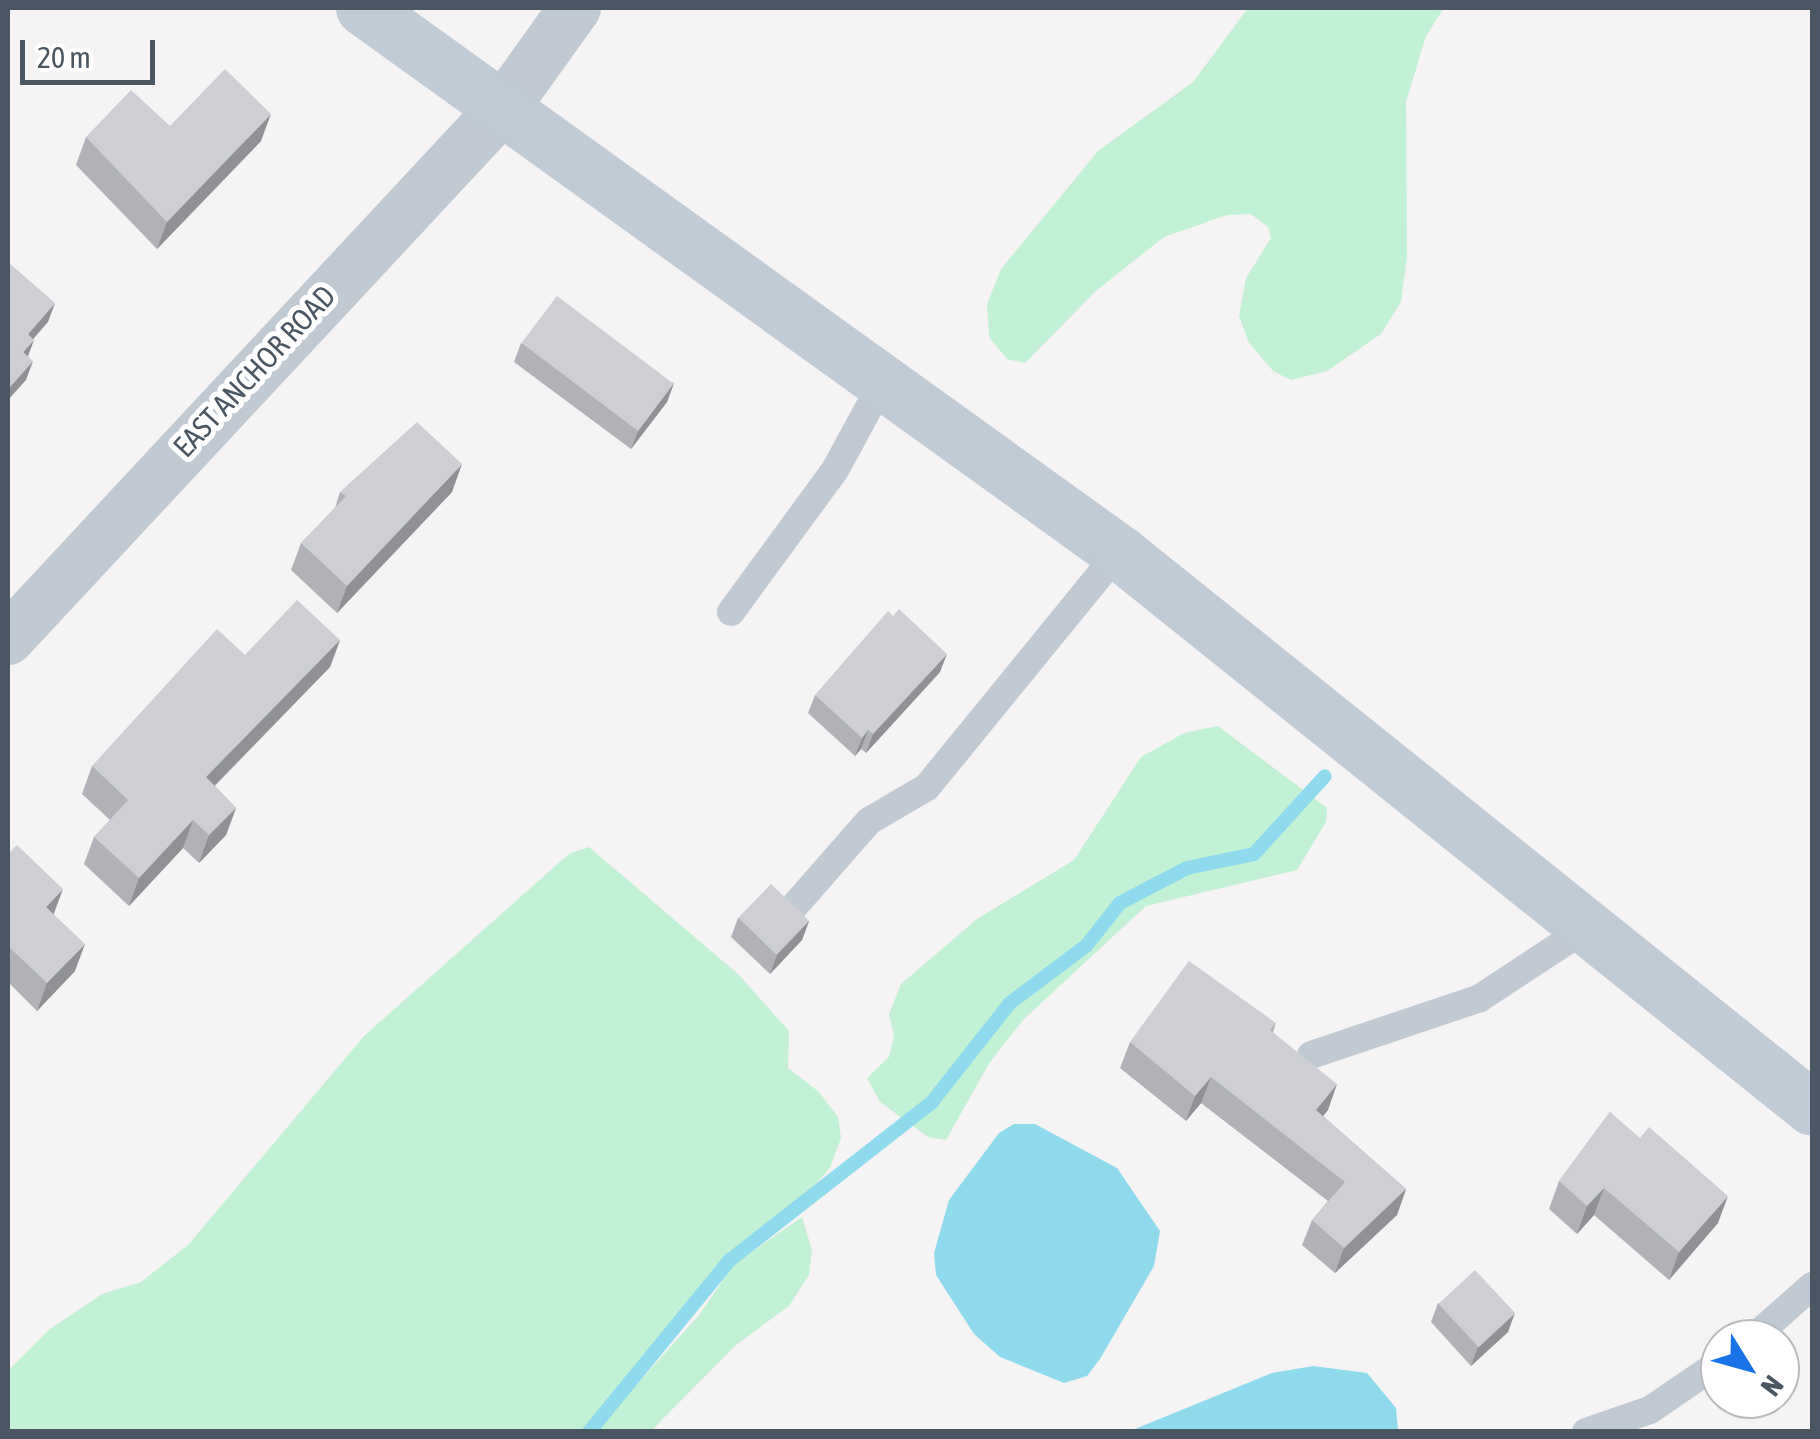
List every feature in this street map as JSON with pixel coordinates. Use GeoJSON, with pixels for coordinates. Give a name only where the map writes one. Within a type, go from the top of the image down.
{"type":"FeatureCollection","features":[{"type":"Feature","properties":{"kind":"main road"},"geometry":{"type":"LineString","coordinates":[[363,8],[885,378],[1119,552],[1591,925],[1812,1108]]}},
{"type":"Feature","properties":{"kind":"street","name":"EAST ANCHOR ROAD"},"geometry":{"type":"LineString","coordinates":[[8,638],[504,106],[575,8]]}},
{"type":"Feature","properties":{"kind":"lane"},"geometry":{"type":"LineString","coordinates":[[732,612],[835,470],[885,378]]}},
{"type":"Feature","properties":{"kind":"lane"},"geometry":{"type":"LineString","coordinates":[[792,910],[869,821],[928,787],[1119,552]]}},
{"type":"Feature","properties":{"kind":"lane"},"geometry":{"type":"LineString","coordinates":[[1311,1055],[1480,998],[1591,925]]}},
{"type":"Feature","properties":{"kind":"lane"},"geometry":{"type":"LineString","coordinates":[[1775,1319],[1812,1286]]}},
{"type":"Feature","properties":{"kind":"lane"},"geometry":{"type":"LineString","coordinates":[[1586,1432],[1650,1410],[1700,1376]]}},
{"type":"Feature","properties":{"kind":"green space"},"geometry":{"type":"Polygon","coordinates":[[[1248,8],[1444,8],[1426,36],[1406,102],[1407,257],[1401,302],[1381,334],[1327,371],[1291,380],[1273,371],[1249,343],[1239,316],[1246,278],[1271,238],[1268,227],[1251,214],[1227,215],[1164,237],[1097,290],[1025,363],[1007,359],[989,337],[987,304],[1001,269],[1098,151],[1193,82],[1248,8]]]}},
{"type":"Feature","properties":{"kind":"green space"},"geometry":{"type":"Polygon","coordinates":[[[1218,726],[1327,808],[1326,822],[1297,870],[1146,906],[1024,1019],[990,1062],[946,1140],[928,1137],[880,1102],[867,1078],[889,1057],[894,1036],[889,1014],[901,984],[977,919],[1074,860],[1141,757],[1184,733],[1218,726]]]}},
{"type":"Feature","properties":{"kind":"green space"},"geometry":{"type":"Polygon","coordinates":[[[589,847],[738,974],[789,1031],[788,1068],[819,1092],[838,1117],[841,1138],[830,1168],[794,1208],[709,1275],[692,1309],[679,1315],[586,1427],[589,1431],[8,1431],[8,1371],[50,1329],[102,1294],[141,1282],[188,1245],[364,1036],[570,853],[589,847]]]}},
{"type":"Feature","properties":{"kind":"green space"},"geometry":{"type":"Polygon","coordinates":[[[802,1217],[812,1250],[809,1275],[789,1306],[736,1345],[651,1431],[595,1431],[700,1314],[733,1265],[802,1217]]]}},
{"type":"Feature","properties":{"kind":"water"},"geometry":{"type":"Polygon","coordinates":[[[1014,1124],[1035,1124],[1117,1168],[1160,1231],[1154,1266],[1100,1359],[1087,1376],[1064,1383],[1000,1357],[974,1334],[936,1275],[934,1253],[949,1200],[999,1133],[1014,1124]]]}},
{"type":"Feature","properties":{"kind":"water"},"geometry":{"type":"Polygon","coordinates":[[[1313,1366],[1367,1373],[1396,1408],[1398,1431],[1130,1431],[1272,1373],[1313,1366]]]}},
{"type":"Feature","properties":{"kind":"building"},"geometry":{"type":"Polygon","coordinates":[[[225,69],[271,114],[167,222],[86,137],[131,90],[170,126],[225,69]]]}},
{"type":"Feature","properties":{"kind":"building"},"geometry":{"type":"Polygon","coordinates":[[[8,262],[55,303],[28,334],[34,340],[23,352],[33,361],[8,389],[8,262]]]}},
{"type":"Feature","properties":{"kind":"building"},"geometry":{"type":"Polygon","coordinates":[[[557,296],[674,384],[638,431],[521,343],[557,296]]]}},
{"type":"Feature","properties":{"kind":"building"},"geometry":{"type":"Polygon","coordinates":[[[417,422],[462,464],[347,586],[301,543],[346,496],[340,492],[417,422]]]}},
{"type":"Feature","properties":{"kind":"building"},"geometry":{"type":"Polygon","coordinates":[[[297,600],[340,640],[206,777],[236,808],[209,835],[193,820],[139,878],[94,837],[128,800],[92,766],[217,629],[245,655],[297,600]]]}},
{"type":"Feature","properties":{"kind":"building"},"geometry":{"type":"Polygon","coordinates":[[[899,609],[947,654],[873,734],[868,730],[862,738],[815,695],[888,611],[893,616],[899,609]]]}},
{"type":"Feature","properties":{"kind":"building"},"geometry":{"type":"Polygon","coordinates":[[[17,845],[63,889],[46,907],[85,944],[47,983],[8,946],[8,854],[17,845]]]}},
{"type":"Feature","properties":{"kind":"building"},"geometry":{"type":"Polygon","coordinates":[[[771,884],[809,921],[776,955],[738,918],[771,884]]]}},
{"type":"Feature","properties":{"kind":"building"},"geometry":{"type":"Polygon","coordinates":[[[1189,961],[1276,1023],[1270,1030],[1337,1084],[1316,1110],[1406,1189],[1344,1248],[1312,1220],[1345,1182],[1211,1077],[1195,1096],[1130,1042],[1189,961]]]}},
{"type":"Feature","properties":{"kind":"building"},"geometry":{"type":"Polygon","coordinates":[[[1610,1112],[1640,1138],[1649,1127],[1728,1196],[1679,1252],[1604,1188],[1587,1206],[1559,1181],[1610,1112]]]}},
{"type":"Feature","properties":{"kind":"building"},"geometry":{"type":"Polygon","coordinates":[[[1475,1270],[1515,1313],[1479,1347],[1438,1304],[1475,1270]]]}},
{"type":"Feature","properties":{"kind":"waterway"},"geometry":{"type":"LineString","coordinates":[[589,1432],[730,1260],[932,1102],[1010,1003],[1086,946],[1120,903],[1187,868],[1254,854],[1325,776]]}}]}
